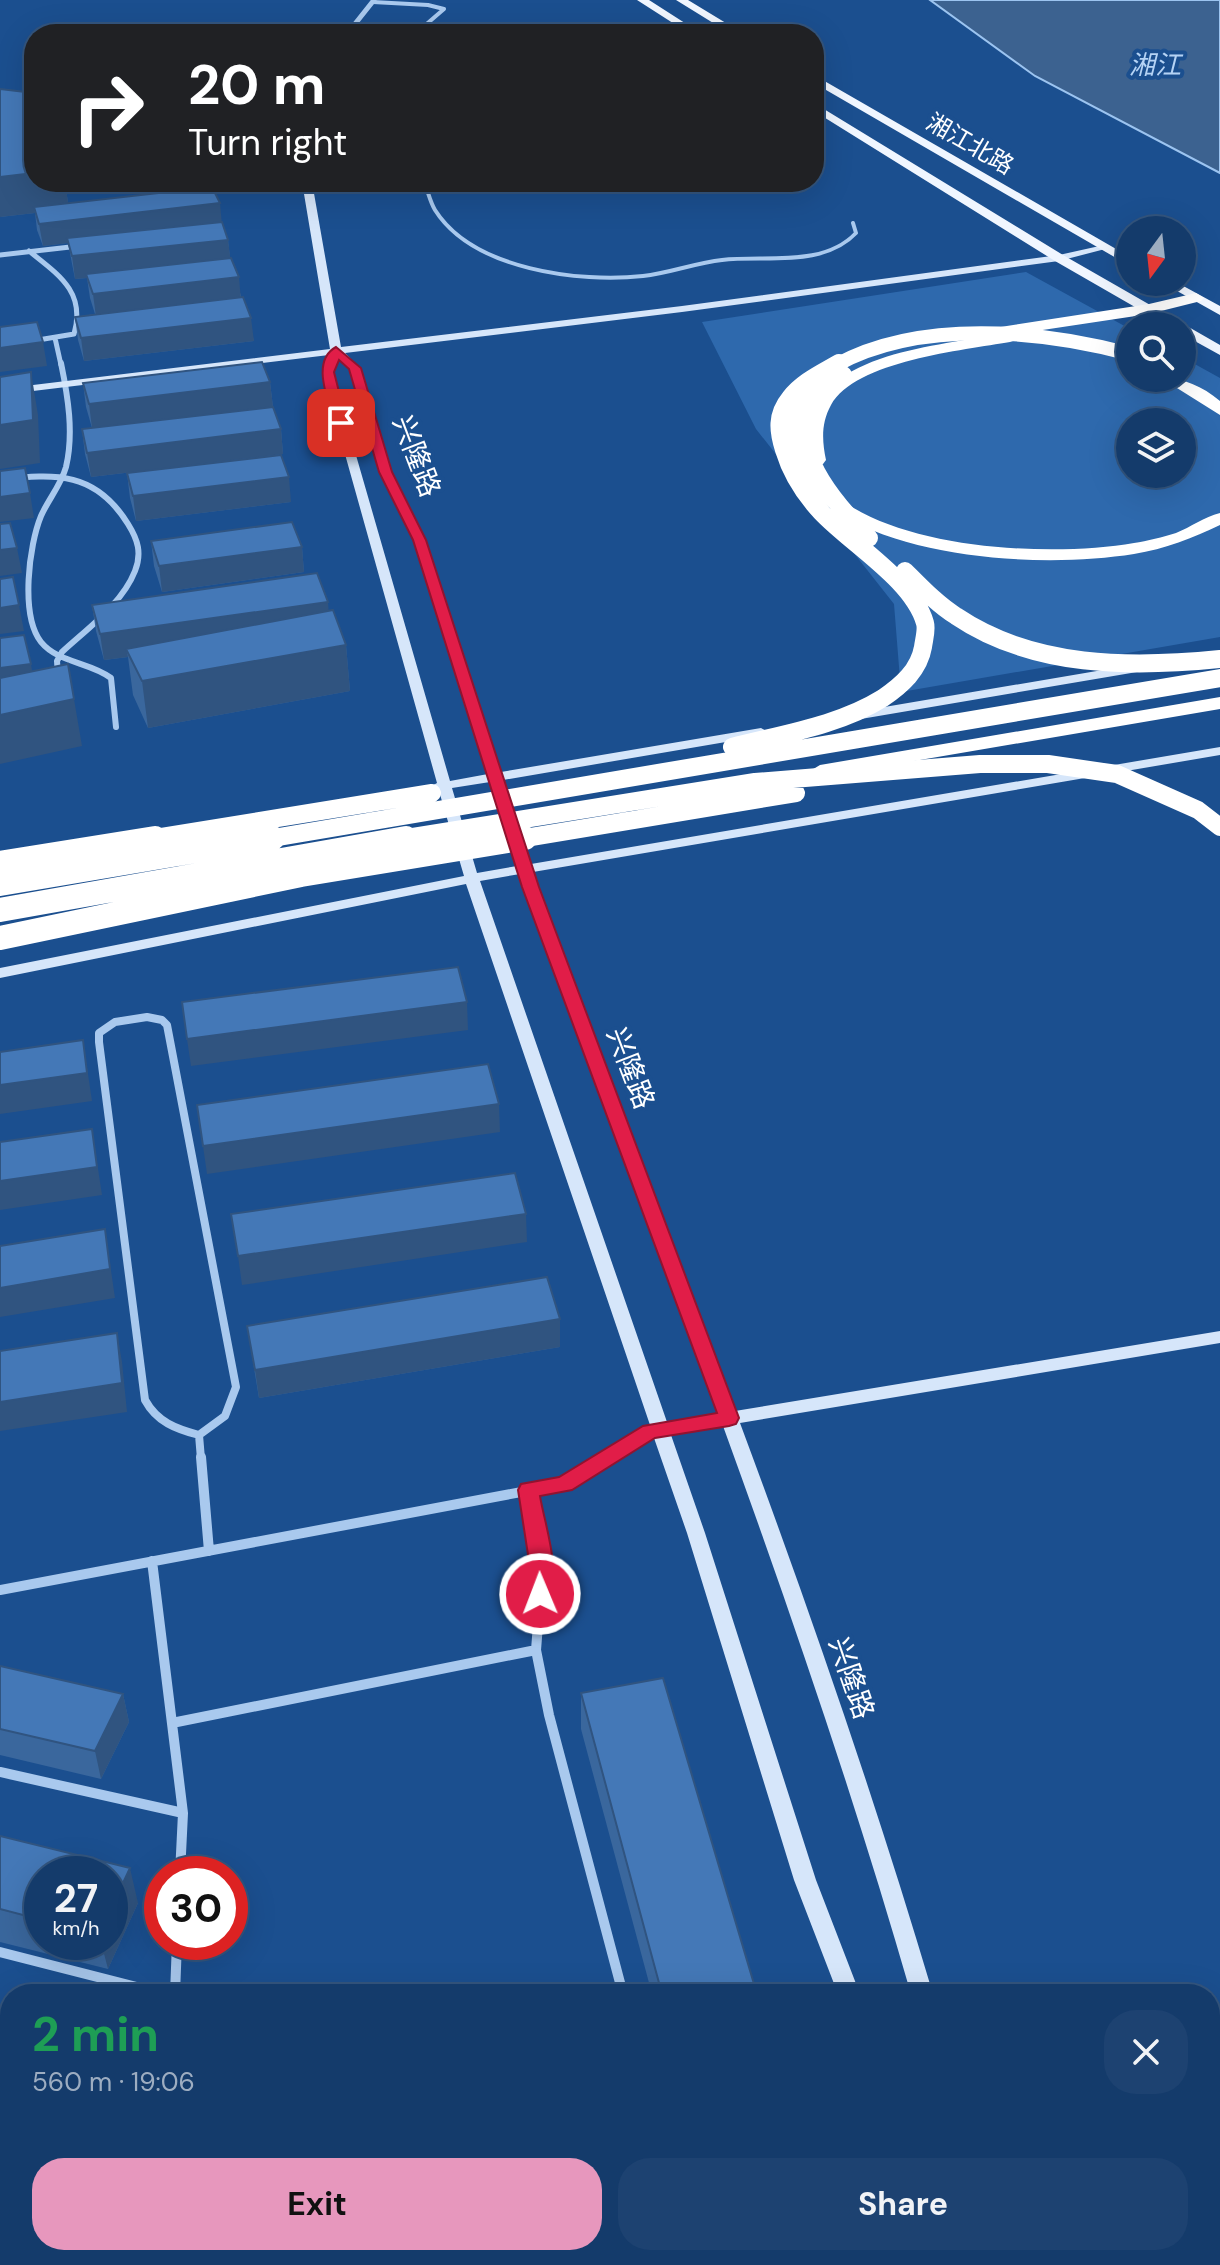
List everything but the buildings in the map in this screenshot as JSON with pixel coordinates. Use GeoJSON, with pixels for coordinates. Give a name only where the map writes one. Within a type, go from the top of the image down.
{"type":"FeatureCollection","features":[{"type":"Feature","properties":{"kind":"highway"},"geometry":{"type":"LineString","coordinates":[[1188,312],[1208,304]]}},
{"type":"Feature","properties":{"kind":"highway"},"geometry":{"type":"LineString","coordinates":[[1116,326],[920,348],[842,368],[797,401],[790,428],[793,448],[818,486],[839,506],[888,528],[934,542],[984,550],[1065,556],[1133,550],[1162,543],[1188,535],[1220,518]]}},
{"type":"Feature","properties":{"kind":"highway"},"geometry":{"type":"LineString","coordinates":[[598,783],[855,712],[887,696],[917,666],[926,625],[909,593],[815,510],[795,482],[779,435],[779,416],[788,397],[836,364],[880,347],[922,340],[967,336],[1045,337],[1116,350]]}},
{"type":"Feature","properties":{"kind":"highway"},"geometry":{"type":"LineString","coordinates":[[1116,358],[1094,351],[1038,344],[951,344],[890,355],[859,366],[836,379],[809,403],[806,429],[808,453],[858,528],[939,603],[965,622],[1005,640],[1057,657],[1114,666],[1220,656]]}},
{"type":"Feature","properties":{"kind":"highway"},"geometry":{"type":"LineString","coordinates":[[920,348],[866,370],[837,386],[822,405],[813,435],[814,457],[831,479],[858,498],[910,524],[938,533],[987,543],[1050,549],[1150,537],[1189,525],[1220,508]]}},
{"type":"Feature","properties":{"kind":"highway"},"geometry":{"type":"LineString","coordinates":[[1196,383],[1220,398]]}},
{"type":"Feature","properties":{"kind":"highway"},"geometry":{"type":"LineString","coordinates":[[1195,392],[1220,410]]}},
{"type":"Feature","properties":{"kind":"highway"},"geometry":{"type":"LineString","coordinates":[[0,884],[1220,678]]}},
{"type":"Feature","properties":{"kind":"highway"},"geometry":{"type":"LineString","coordinates":[[0,910],[349,847],[1220,703]]}},
{"type":"Feature","properties":{"kind":"highway"},"geometry":{"type":"LineString","coordinates":[[0,863],[747,743]]}},
{"type":"Feature","properties":{"kind":"highway"},"geometry":{"type":"LineString","coordinates":[[755,782],[932,768],[1048,764],[1117,774],[1198,810],[1220,827]]}},
{"type":"Feature","properties":{"kind":"highway"},"geometry":{"type":"LineString","coordinates":[[0,938],[301,875],[932,768]]}},
{"type":"Feature","properties":{"kind":"highway"},"geometry":{"type":"LineString","coordinates":[[0,869],[340,826]]}},
{"type":"Feature","properties":{"kind":"highway"},"geometry":{"type":"LineString","coordinates":[[0,938],[349,847]]}},
{"type":"Feature","properties":{"kind":"main road"},"geometry":{"type":"LineString","coordinates":[[642,0],[681,24]]}},
{"type":"Feature","properties":{"kind":"main road"},"geometry":{"type":"LineString","coordinates":[[681,0],[722,24]]}},
{"type":"Feature","properties":{"kind":"main road","name":"湘江北路"},"geometry":{"type":"LineString","coordinates":[[824,84],[1116,254]]}},
{"type":"Feature","properties":{"kind":"main road","name":"湘江北路"},"geometry":{"type":"LineString","coordinates":[[824,112],[1059,258],[1154,312]]}},
{"type":"Feature","properties":{"kind":"main road"},"geometry":{"type":"LineString","coordinates":[[309,192],[336,351],[327,372],[472,881],[805,1880],[845,1984]]}},
{"type":"Feature","properties":{"kind":"main road"},"geometry":{"type":"LineString","coordinates":[[0,392],[698,307],[1059,258],[1104,248]]}},
{"type":"Feature","properties":{"kind":"main road","name":"湘江北路"},"geometry":{"type":"LineString","coordinates":[[1196,337],[1220,351]]}},
{"type":"Feature","properties":{"kind":"main road","name":"兴隆路"},"geometry":{"type":"LineString","coordinates":[[336,351],[355,368],[386,472],[419,540],[526,871],[729,1418],[890,1884],[919,1984]]}},
{"type":"Feature","properties":{"kind":"main road"},"geometry":{"type":"LineString","coordinates":[[0,853],[496,778],[1220,656]]}},
{"type":"Feature","properties":{"kind":"main road"},"geometry":{"type":"LineString","coordinates":[[0,973],[179,935],[816,816],[1220,751]]}},
{"type":"Feature","properties":{"kind":"main road"},"geometry":{"type":"LineString","coordinates":[[656,1430],[1220,1337]]}},
{"type":"Feature","properties":{"kind":"street"},"geometry":{"type":"LineString","coordinates":[[355,24],[374,1]]}},
{"type":"Feature","properties":{"kind":"street"},"geometry":{"type":"LineString","coordinates":[[0,255],[89,245]]}},
{"type":"Feature","properties":{"kind":"street"},"geometry":{"type":"LineString","coordinates":[[23,341],[74,334],[78,298],[53,268],[29,251]]}},
{"type":"Feature","properties":{"kind":"street"},"geometry":{"type":"LineString","coordinates":[[55,338],[66,384],[69,436],[63,476],[42,514],[28,555],[31,618],[39,640],[59,657],[94,667],[111,678],[116,727]]}},
{"type":"Feature","properties":{"kind":"street"},"geometry":{"type":"LineString","coordinates":[[0,480],[63,476],[78,480],[111,498],[138,543],[139,560],[117,600],[59,657],[58,680]]}},
{"type":"Feature","properties":{"kind":"street"},"geometry":{"type":"LineString","coordinates":[[147,1017],[162,1020],[167,1025],[236,1387],[233,1406],[221,1421],[199,1435],[164,1424],[151,1412],[145,1400],[99,1042],[99,1033],[106,1024],[124,1018],[147,1017]]}},
{"type":"Feature","properties":{"kind":"street"},"geometry":{"type":"LineString","coordinates":[[0,1590],[564,1484],[656,1430]]}},
{"type":"Feature","properties":{"kind":"street"},"geometry":{"type":"LineString","coordinates":[[199,1435],[209,1551]]}},
{"type":"Feature","properties":{"kind":"street"},"geometry":{"type":"LineString","coordinates":[[528,1490],[542,1574],[536,1650],[549,1715],[620,1984]]}},
{"type":"Feature","properties":{"kind":"street"},"geometry":{"type":"LineString","coordinates":[[152,1561],[183,1813],[181,1856]]}},
{"type":"Feature","properties":{"kind":"street"},"geometry":{"type":"LineString","coordinates":[[172,1723],[536,1650]]}},
{"type":"Feature","properties":{"kind":"street"},"geometry":{"type":"LineString","coordinates":[[0,1772],[183,1813]]}},
{"type":"Feature","properties":{"kind":"street"},"geometry":{"type":"LineString","coordinates":[[0,1952],[125,1984]]}},
{"type":"Feature","properties":{"kind":"street"},"geometry":{"type":"LineString","coordinates":[[175,1984],[176,1960]]}},
{"type":"Feature","properties":{"kind":"lane"},"geometry":{"type":"LineString","coordinates":[[374,1],[444,9],[427,24]]}},
{"type":"Feature","properties":{"kind":"lane"},"geometry":{"type":"LineString","coordinates":[[429,192],[448,228],[490,254],[521,266],[565,274],[638,277],[716,261],[804,256],[834,250],[852,241],[856,233],[853,223]]}},
{"type":"Feature","properties":{"kind":"shaded area"},"geometry":{"type":"Polygon","coordinates":[[[1026,272],[1116,321],[1116,392],[1196,392],[1196,365],[1220,378],[1220,637],[901,692],[894,604],[756,429],[702,322],[1026,272]]]}},
{"type":"Feature","properties":{"kind":"water","name":"湘江"},"geometry":{"type":"Polygon","coordinates":[[[930,0],[1220,0],[1220,173],[1035,76],[930,0]]]}},
{"type":"Feature","properties":{"kind":"route"},"geometry":{"type":"LineString","coordinates":[[341,423],[327,372],[336,351],[355,368],[386,472],[419,540],[531,887],[729,1418],[651,1431],[564,1484],[528,1490],[542,1574],[540,1594]]}}]}
